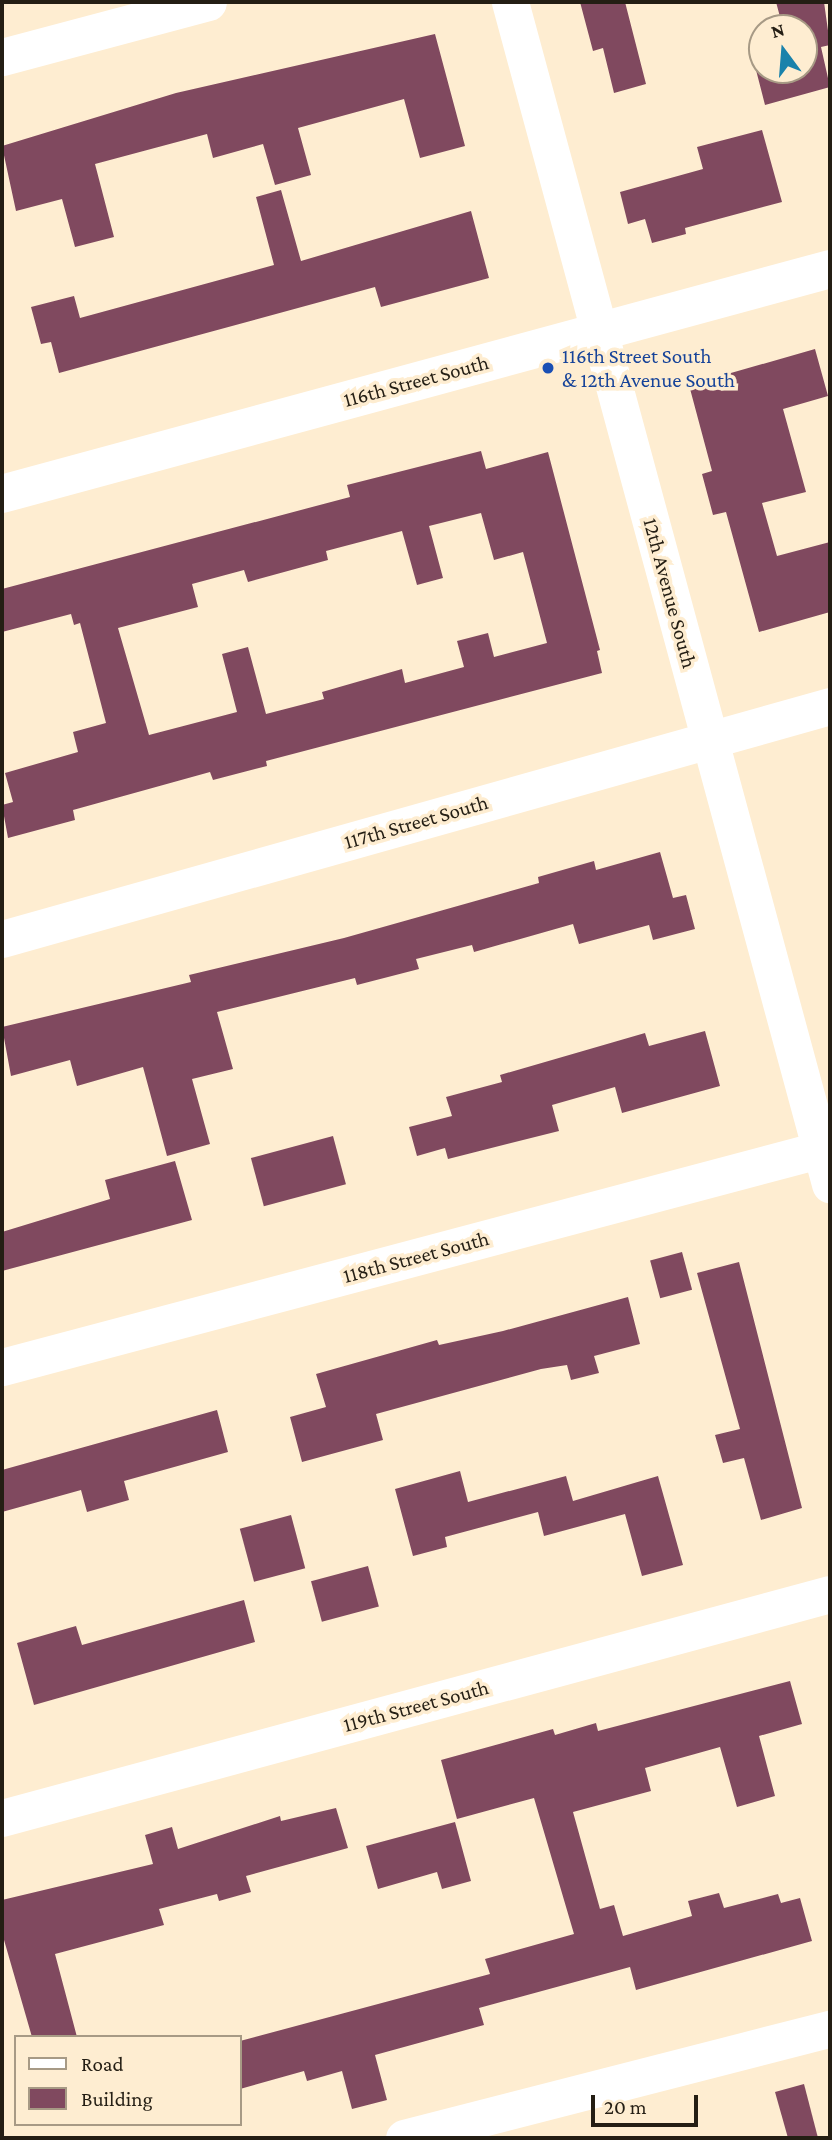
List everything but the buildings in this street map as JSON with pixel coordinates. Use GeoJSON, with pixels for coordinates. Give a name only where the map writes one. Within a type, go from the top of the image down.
{"type":"FeatureCollection","features":[{"type":"Feature","properties":{"kind":"street"},"geometry":{"type":"LineString","coordinates":[[2,57],[208,2]]}},
{"type":"Feature","properties":{"kind":"street","name":"12th Avenue South"},"geometry":{"type":"LineString","coordinates":[[510,2],[710,739],[826,1148],[830,1184]]}},
{"type":"Feature","properties":{"kind":"street","name":"116th Street South"},"geometry":{"type":"LineString","coordinates":[[2,494],[830,269]]}},
{"type":"Feature","properties":{"kind":"street","name":"117th Street South"},"geometry":{"type":"LineString","coordinates":[[2,939],[830,706]]}},
{"type":"Feature","properties":{"kind":"street","name":"118th Street South"},"geometry":{"type":"LineString","coordinates":[[2,1367],[826,1148]]}},
{"type":"Feature","properties":{"kind":"street","name":"119th Street South"},"geometry":{"type":"LineString","coordinates":[[2,1818],[830,1594]]}},
{"type":"Feature","properties":{"kind":"street"},"geometry":{"type":"LineString","coordinates":[[404,2138],[830,2029]]}},
{"type":"Feature","properties":{"kind":"place","name":"116th Street South & 12th Avenue South"},"geometry":{"type":"Point","coordinates":[548,368]}}]}
